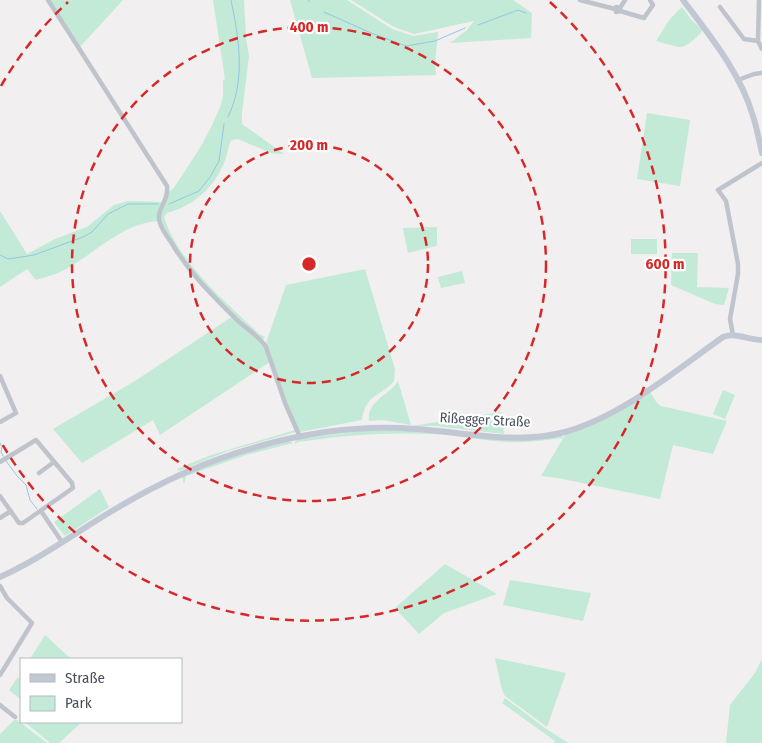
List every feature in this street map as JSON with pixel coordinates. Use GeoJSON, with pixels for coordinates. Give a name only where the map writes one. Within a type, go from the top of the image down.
{"type":"FeatureCollection","features":[{"type":"Feature","properties":{"kind":"street"},"geometry":{"type":"LineString","coordinates":[[48,0],[168,186],[167,196],[159,214],[159,221],[176,251],[200,283],[266,347],[285,403],[300,437]]}},
{"type":"Feature","properties":{"kind":"street"},"geometry":{"type":"LineString","coordinates":[[580,0],[618,9],[644,18],[653,4],[650,0]]}},
{"type":"Feature","properties":{"kind":"street"},"geometry":{"type":"LineString","coordinates":[[618,9],[625,0]]}},
{"type":"Feature","properties":{"kind":"street"},"geometry":{"type":"LineString","coordinates":[[683,0],[727,60],[738,80],[753,116],[762,153]]}},
{"type":"Feature","properties":{"kind":"street"},"geometry":{"type":"LineString","coordinates":[[759,0],[758,41],[762,49]]}},
{"type":"Feature","properties":{"kind":"street"},"geometry":{"type":"LineString","coordinates":[[720,8],[744,39],[758,41]]}},
{"type":"Feature","properties":{"kind":"street"},"geometry":{"type":"LineString","coordinates":[[738,80],[762,73]]}},
{"type":"Feature","properties":{"kind":"street"},"geometry":{"type":"LineString","coordinates":[[762,163],[718,190],[726,200],[738,264],[730,319],[733,335],[762,340]]}},
{"type":"Feature","properties":{"kind":"street","name":"Rißegger Straße"},"geometry":{"type":"LineString","coordinates":[[0,577],[154,486],[259,446],[332,431],[382,428],[438,430],[504,437],[557,434],[592,422],[612,412],[723,337],[733,335]]}},
{"type":"Feature","properties":{"kind":"street"},"geometry":{"type":"LineString","coordinates":[[0,376],[2,385],[16,413],[0,422]]}},
{"type":"Feature","properties":{"kind":"street"},"geometry":{"type":"LineString","coordinates":[[0,462],[36,440],[72,483],[73,488],[23,524],[19,523],[0,496]]}},
{"type":"Feature","properties":{"kind":"street"},"geometry":{"type":"LineString","coordinates":[[39,472],[54,462]]}},
{"type":"Feature","properties":{"kind":"street"},"geometry":{"type":"LineString","coordinates":[[0,518],[10,511]]}},
{"type":"Feature","properties":{"kind":"street"},"geometry":{"type":"LineString","coordinates":[[41,512],[62,542]]}},
{"type":"Feature","properties":{"kind":"street"},"geometry":{"type":"LineString","coordinates":[[0,586],[7,598],[32,623],[0,675]]}},
{"type":"Feature","properties":{"kind":"street"},"geometry":{"type":"LineString","coordinates":[[0,705],[16,717]]}},
{"type":"Feature","properties":{"kind":"green space"},"geometry":{"type":"Polygon","coordinates":[[[48,0],[123,0],[79,48],[48,0]]]}},
{"type":"Feature","properties":{"kind":"green space"},"geometry":{"type":"Polygon","coordinates":[[[213,0],[244,0],[249,56],[242,124],[284,154],[271,153],[238,139],[231,140],[220,172],[202,195],[185,206],[167,213],[164,217],[180,250],[204,280],[232,309],[259,334],[265,337],[263,340],[223,305],[196,277],[180,256],[159,221],[133,227],[121,233],[59,272],[36,280],[27,269],[0,287],[0,211],[27,254],[55,239],[87,227],[114,205],[128,201],[165,202],[168,192],[173,189],[194,158],[213,123],[223,98],[223,80],[225,79],[213,0]]]}},
{"type":"Feature","properties":{"kind":"green space"},"geometry":{"type":"Polygon","coordinates":[[[290,0],[347,0],[392,29],[413,36],[438,32],[435,64],[436,75],[312,78],[290,0]]]}},
{"type":"Feature","properties":{"kind":"green space"},"geometry":{"type":"Polygon","coordinates":[[[351,0],[513,0],[532,13],[531,38],[450,43],[467,30],[474,21],[414,34],[394,27],[351,0]]]}},
{"type":"Feature","properties":{"kind":"green space"},"geometry":{"type":"Polygon","coordinates":[[[682,7],[702,30],[701,33],[681,47],[656,41],[670,19],[682,7]]]}},
{"type":"Feature","properties":{"kind":"green space"},"geometry":{"type":"Polygon","coordinates":[[[647,113],[690,120],[680,186],[637,179],[647,113]]]}},
{"type":"Feature","properties":{"kind":"green space"},"geometry":{"type":"Polygon","coordinates":[[[437,227],[436,246],[408,253],[403,228],[437,227]]]}},
{"type":"Feature","properties":{"kind":"green space"},"geometry":{"type":"Polygon","coordinates":[[[631,239],[657,239],[657,254],[631,254],[631,239]]]}},
{"type":"Feature","properties":{"kind":"green space"},"geometry":{"type":"Polygon","coordinates":[[[672,253],[698,253],[697,287],[729,288],[724,305],[715,304],[671,285],[672,253]]]}},
{"type":"Feature","properties":{"kind":"green space"},"geometry":{"type":"Polygon","coordinates":[[[365,269],[395,369],[394,381],[370,400],[362,420],[300,432],[285,402],[266,343],[286,285],[365,269]]]}},
{"type":"Feature","properties":{"kind":"green space"},"geometry":{"type":"Polygon","coordinates":[[[462,271],[465,283],[441,288],[438,277],[462,271]]]}},
{"type":"Feature","properties":{"kind":"green space"},"geometry":{"type":"Polygon","coordinates":[[[233,316],[263,344],[270,362],[160,435],[153,420],[82,463],[53,429],[135,381],[233,316]]]}},
{"type":"Feature","properties":{"kind":"green space"},"geometry":{"type":"Polygon","coordinates":[[[398,381],[411,425],[382,420],[369,421],[371,408],[398,381]]]}},
{"type":"Feature","properties":{"kind":"green space"},"geometry":{"type":"Polygon","coordinates":[[[648,389],[661,406],[727,421],[713,454],[673,445],[660,499],[541,476],[565,435],[592,422],[648,389]]]}},
{"type":"Feature","properties":{"kind":"green space"},"geometry":{"type":"Polygon","coordinates":[[[723,390],[735,395],[725,419],[713,414],[723,390]]]}},
{"type":"Feature","properties":{"kind":"green space"},"geometry":{"type":"Polygon","coordinates":[[[501,412],[504,434],[435,426],[412,426],[501,412]]]}},
{"type":"Feature","properties":{"kind":"green space"},"geometry":{"type":"Polygon","coordinates":[[[295,430],[296,432],[228,451],[179,471],[177,469],[211,455],[295,430]]]}},
{"type":"Feature","properties":{"kind":"green space"},"geometry":{"type":"Polygon","coordinates":[[[401,430],[481,437],[562,435],[563,438],[516,442],[398,433],[331,438],[295,444],[297,439],[363,431],[401,430]]]}},
{"type":"Feature","properties":{"kind":"green space"},"geometry":{"type":"Polygon","coordinates":[[[290,441],[293,443],[246,455],[186,476],[184,484],[182,476],[225,458],[290,441]]]}},
{"type":"Feature","properties":{"kind":"green space"},"geometry":{"type":"Polygon","coordinates":[[[100,489],[109,507],[65,536],[54,522],[100,489]]]}},
{"type":"Feature","properties":{"kind":"green space"},"geometry":{"type":"Polygon","coordinates":[[[445,564],[497,594],[444,613],[419,634],[395,608],[445,564]]]}},
{"type":"Feature","properties":{"kind":"green space"},"geometry":{"type":"Polygon","coordinates":[[[510,580],[591,593],[583,621],[503,605],[510,580]]]}},
{"type":"Feature","properties":{"kind":"green space"},"geometry":{"type":"Polygon","coordinates":[[[45,635],[70,658],[31,658],[45,635]]]}},
{"type":"Feature","properties":{"kind":"green space"},"geometry":{"type":"Polygon","coordinates":[[[495,658],[566,673],[547,727],[505,696],[495,658]]]}},
{"type":"Feature","properties":{"kind":"green space"},"geometry":{"type":"Polygon","coordinates":[[[762,659],[762,743],[726,743],[730,705],[755,673],[762,659]]]}},
{"type":"Feature","properties":{"kind":"green space"},"geometry":{"type":"Polygon","coordinates":[[[18,677],[20,679],[20,699],[9,690],[18,677]]]}},
{"type":"Feature","properties":{"kind":"green space"},"geometry":{"type":"Polygon","coordinates":[[[505,698],[568,743],[554,743],[555,741],[502,703],[505,698]]]}},
{"type":"Feature","properties":{"kind":"green space"},"geometry":{"type":"Polygon","coordinates":[[[14,720],[17,720],[47,743],[0,743],[0,734],[14,720]]]}},
{"type":"Feature","properties":{"kind":"green space"},"geometry":{"type":"Polygon","coordinates":[[[26,723],[81,723],[59,743],[50,743],[26,723]]]}},
{"type":"Feature","properties":{"kind":"waterway"},"geometry":{"type":"LineString","coordinates":[[228,117],[234,103],[239,74],[238,44],[231,0]]}},
{"type":"Feature","properties":{"kind":"waterway"},"geometry":{"type":"LineString","coordinates":[[478,25],[518,10],[526,13]]}},
{"type":"Feature","properties":{"kind":"waterway"},"geometry":{"type":"LineString","coordinates":[[324,12],[406,46],[435,41],[465,28]]}},
{"type":"Feature","properties":{"kind":"waterway"},"geometry":{"type":"LineString","coordinates":[[169,204],[199,191],[210,177],[219,161],[224,124]]}},
{"type":"Feature","properties":{"kind":"waterway"},"geometry":{"type":"LineString","coordinates":[[0,255],[8,259],[34,255],[83,237],[92,232],[108,214],[128,204],[158,204]]}},
{"type":"Feature","properties":{"kind":"waterway"},"geometry":{"type":"LineString","coordinates":[[0,443],[3,456]]}},
{"type":"Feature","properties":{"kind":"waterway"},"geometry":{"type":"LineString","coordinates":[[6,461],[26,485],[30,500],[37,509]]}}]}
